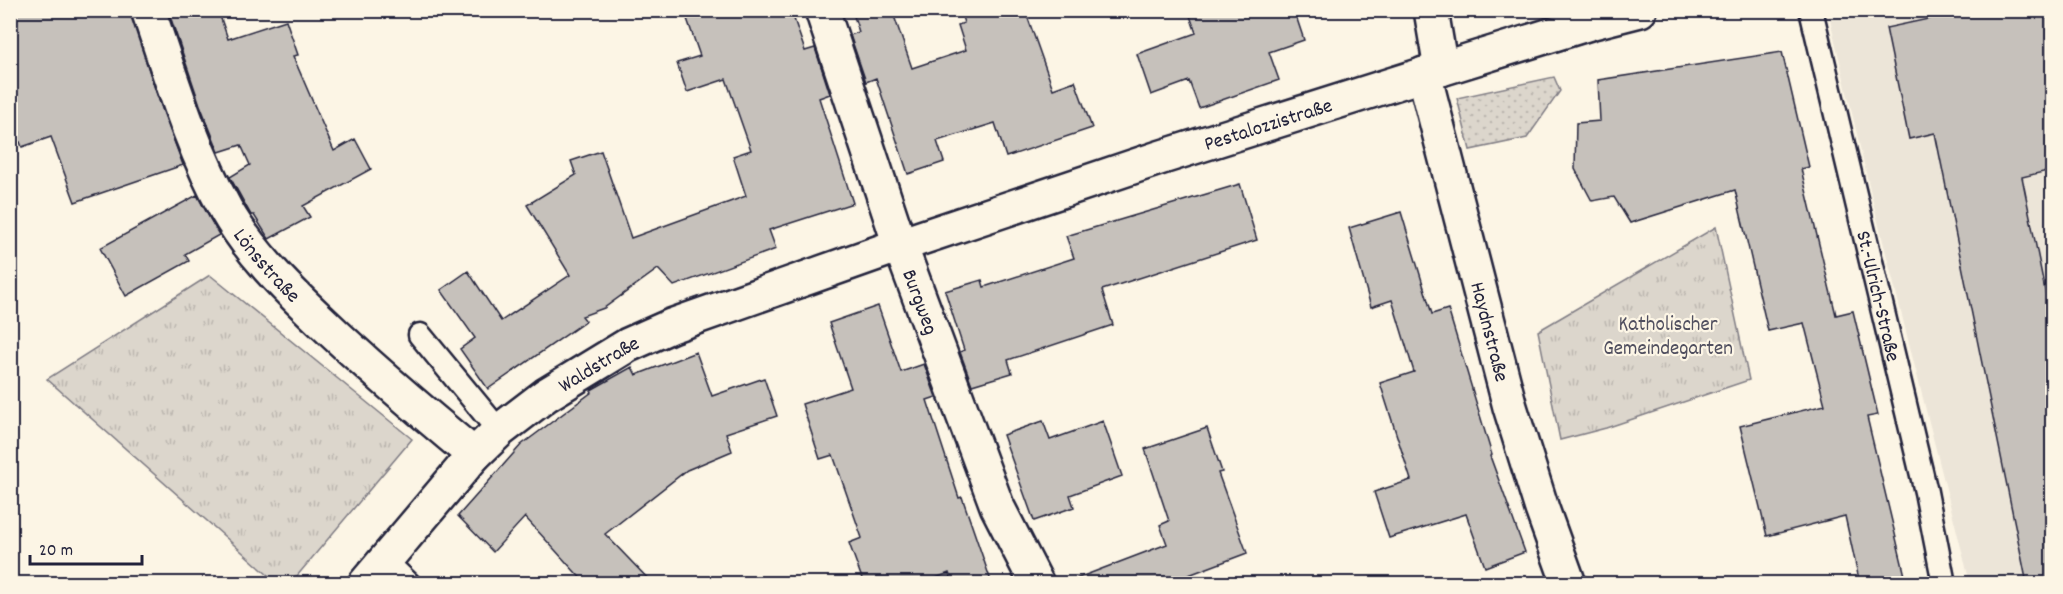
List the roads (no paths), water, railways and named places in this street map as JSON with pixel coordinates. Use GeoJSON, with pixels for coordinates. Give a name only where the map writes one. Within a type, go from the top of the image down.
{"type":"FeatureCollection","features":[{"type":"Feature","properties":{"kind":"street","name":"Lönsstraße"},"geometry":{"type":"LineString","coordinates":[[148,10],[201,158],[226,210],[255,253],[287,289],[334,334],[474,455]]}},
{"type":"Feature","properties":{"kind":"street","name":"Burgweg"},"geometry":{"type":"LineString","coordinates":[[822,10],[900,245],[997,506],[1036,584]]}},
{"type":"Feature","properties":{"kind":"street","name":"Haydnstraße"},"geometry":{"type":"LineString","coordinates":[[1431,10],[1432,72],[1510,407],[1542,509],[1569,584]]}},
{"type":"Feature","properties":{"kind":"street","name":"Pestalozzistraße"},"geometry":{"type":"LineString","coordinates":[[900,245],[1160,158],[1593,22],[1640,10]]}},
{"type":"Feature","properties":{"kind":"street","name":"Waldstraße"},"geometry":{"type":"LineString","coordinates":[[375,572],[474,455],[499,431],[546,395],[628,345],[671,326],[900,245]]}},
{"type":"Feature","properties":{"kind":"lane","name":"St.-Ulrich-Straße"},"geometry":{"type":"LineString","coordinates":[[1811,10],[1926,492],[1944,584]]}},
{"type":"Feature","properties":{"kind":"lane"},"geometry":{"type":"LineString","coordinates":[[420,335],[499,431]]}},
{"type":"Feature","properties":{"kind":"lane"},"geometry":{"type":"LineString","coordinates":[[375,572],[410,584]]}},
{"type":"Feature","properties":{"kind":"park label","name":"Katholischer Gemeindegarten"},"geometry":{"type":"Point","coordinates":[1668,335]}}]}
